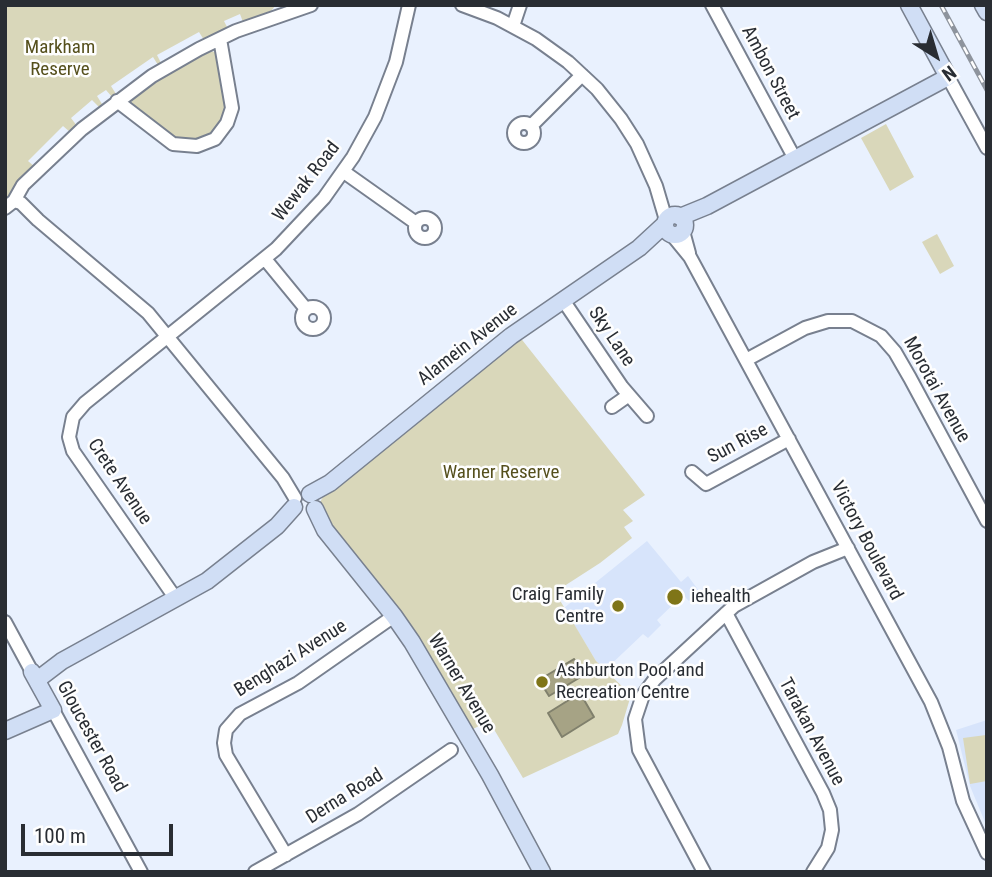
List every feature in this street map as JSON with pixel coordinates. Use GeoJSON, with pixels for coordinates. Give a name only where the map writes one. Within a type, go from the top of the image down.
{"type":"FeatureCollection","features":[{"type":"Feature","properties":{"kind":"street"},"geometry":{"type":"LineString","coordinates":[[5,216],[14,205],[23,185],[67,143],[117,101],[165,67],[279,10],[311,5]]}},
{"type":"Feature","properties":{"kind":"street","name":"Wewak Road"},"geometry":{"type":"LineString","coordinates":[[168,336],[265,258],[311,214],[344,172],[382,102],[396,62],[409,5]]}},
{"type":"Feature","properties":{"kind":"street","name":"Victory Boulevard"},"geometry":{"type":"LineString","coordinates":[[462,5],[513,26],[552,50],[582,75],[621,119],[643,156],[690,257],[937,715],[949,747],[963,801],[987,853]]}},
{"type":"Feature","properties":{"kind":"street"},"geometry":{"type":"LineString","coordinates":[[513,26],[520,5]]}},
{"type":"Feature","properties":{"kind":"street","name":"Ambon Street"},"geometry":{"type":"LineString","coordinates":[[712,5],[795,159]]}},
{"type":"Feature","properties":{"kind":"street"},"geometry":{"type":"LineString","coordinates":[[909,5],[987,148]]}},
{"type":"Feature","properties":{"kind":"street"},"geometry":{"type":"LineString","coordinates":[[983,5],[987,12]]}},
{"type":"Feature","properties":{"kind":"street"},"geometry":{"type":"LineString","coordinates":[[117,101],[173,144],[197,146],[215,139],[228,123],[232,108],[220,39]]}},
{"type":"Feature","properties":{"kind":"street"},"geometry":{"type":"LineString","coordinates":[[531,126],[582,75]]}},
{"type":"Feature","properties":{"kind":"street","name":"Alamein Avenue"},"geometry":{"type":"LineString","coordinates":[[34,675],[207,581],[504,342],[639,248],[707,206],[948,77]]}},
{"type":"Feature","properties":{"kind":"street"},"geometry":{"type":"LineString","coordinates":[[344,172],[416,223]]}},
{"type":"Feature","properties":{"kind":"street","name":"Warner Avenue"},"geometry":{"type":"LineString","coordinates":[[14,205],[38,220],[134,300],[168,336],[394,616],[464,730],[542,872]]}},
{"type":"Feature","properties":{"kind":"street"},"geometry":{"type":"LineString","coordinates":[[265,258],[306,309]]}},
{"type":"Feature","properties":{"kind":"street","name":"Sky Lane"},"geometry":{"type":"LineString","coordinates":[[563,300],[629,395],[647,416]]}},
{"type":"Feature","properties":{"kind":"street","name":"Morotai Avenue"},"geometry":{"type":"LineString","coordinates":[[746,360],[804,328],[828,321],[852,321],[881,336],[900,361],[987,521]]}},
{"type":"Feature","properties":{"kind":"street","name":"Crete Avenue"},"geometry":{"type":"LineString","coordinates":[[168,336],[77,411],[71,423],[69,437],[73,451],[176,599]]}},
{"type":"Feature","properties":{"kind":"street","name":"Sky Lane"},"geometry":{"type":"LineString","coordinates":[[612,407],[629,395]]}},
{"type":"Feature","properties":{"kind":"street","name":"Sun Rise"},"geometry":{"type":"LineString","coordinates":[[697,494],[706,484],[789,439]]}},
{"type":"Feature","properties":{"kind":"street","name":"Sun Rise"},"geometry":{"type":"LineString","coordinates":[[692,472],[706,484]]}},
{"type":"Feature","properties":{"kind":"street"},"geometry":{"type":"LineString","coordinates":[[704,872],[639,750],[635,719],[643,695],[655,679],[739,603],[846,544]]}},
{"type":"Feature","properties":{"kind":"street","name":"Tarakan Avenue"},"geometry":{"type":"LineString","coordinates":[[726,613],[827,801],[832,820],[831,839],[813,872]]}},
{"type":"Feature","properties":{"kind":"street","name":"Benghazi Avenue"},"geometry":{"type":"LineString","coordinates":[[286,855],[226,755],[226,730],[240,714],[298,683],[394,616]]}},
{"type":"Feature","properties":{"kind":"street","name":"Gloucester Road"},"geometry":{"type":"LineString","coordinates":[[5,622],[141,872]]}},
{"type":"Feature","properties":{"kind":"street"},"geometry":{"type":"LineString","coordinates":[[11,728],[51,706]]}},
{"type":"Feature","properties":{"kind":"street","name":"Derna Road"},"geometry":{"type":"LineString","coordinates":[[254,872],[358,814],[451,750]]}},
{"type":"Feature","properties":{"kind":"shaded area","name":"Craig Family Centre"},"geometry":{"type":"Polygon","coordinates":[[[647,541],[681,582],[688,576],[699,591],[689,601],[683,595],[657,620],[661,625],[648,638],[643,634],[605,670],[596,661],[564,608],[647,541]]]}},
{"type":"Feature","properties":{"kind":"shaded area"},"geometry":{"type":"Polygon","coordinates":[[[574,659],[584,675],[549,696],[539,680],[574,659]]]}},
{"type":"Feature","properties":{"kind":"shaded area"},"geometry":{"type":"Polygon","coordinates":[[[580,693],[594,717],[562,737],[548,713],[580,693]]]}},
{"type":"Feature","properties":{"kind":"shaded area"},"geometry":{"type":"Polygon","coordinates":[[[987,720],[987,827],[970,786],[956,730],[987,720]]]}},
{"type":"Feature","properties":{"kind":"green space","name":"Markham Reserve"},"geometry":{"type":"Polygon","coordinates":[[[5,5],[276,5],[271,11],[243,22],[240,14],[224,21],[228,29],[204,40],[199,32],[157,55],[161,63],[158,65],[153,57],[111,86],[116,94],[112,97],[106,90],[97,96],[102,104],[99,107],[92,100],[71,118],[77,126],[70,132],[63,126],[28,161],[35,167],[5,205],[5,5]]]}},
{"type":"Feature","properties":{"kind":"green space"},"geometry":{"type":"Polygon","coordinates":[[[209,51],[216,52],[227,99],[226,114],[216,131],[201,140],[176,140],[131,105],[132,98],[151,83],[209,51]]]}},
{"type":"Feature","properties":{"kind":"green space"},"geometry":{"type":"Polygon","coordinates":[[[886,124],[914,177],[890,191],[861,138],[886,124]]]}},
{"type":"Feature","properties":{"kind":"green space"},"geometry":{"type":"Polygon","coordinates":[[[937,234],[954,266],[940,274],[922,242],[937,234]]]}},
{"type":"Feature","properties":{"kind":"green space","name":"Warner Reserve"},"geometry":{"type":"Polygon","coordinates":[[[519,336],[645,495],[623,510],[633,521],[624,527],[632,538],[555,592],[596,661],[631,695],[622,725],[618,734],[523,778],[489,721],[471,730],[321,516],[318,506],[325,493],[519,336]]]}},
{"type":"Feature","properties":{"kind":"green space"},"geometry":{"type":"Polygon","coordinates":[[[986,735],[987,781],[970,784],[963,738],[986,735]]]}},
{"type":"Feature","properties":{"kind":"railway"},"geometry":{"type":"LineString","coordinates":[[941,5],[987,90]]}},
{"type":"Feature","properties":{"kind":"place","name":"iehealth"},"geometry":{"type":"Point","coordinates":[675,597]}},
{"type":"Feature","properties":{"kind":"place","name":"Craig Family Centre"},"geometry":{"type":"Point","coordinates":[618,606]}},
{"type":"Feature","properties":{"kind":"place","name":"Ashburton Pool and Recreation Centre"},"geometry":{"type":"Point","coordinates":[542,682]}}]}
